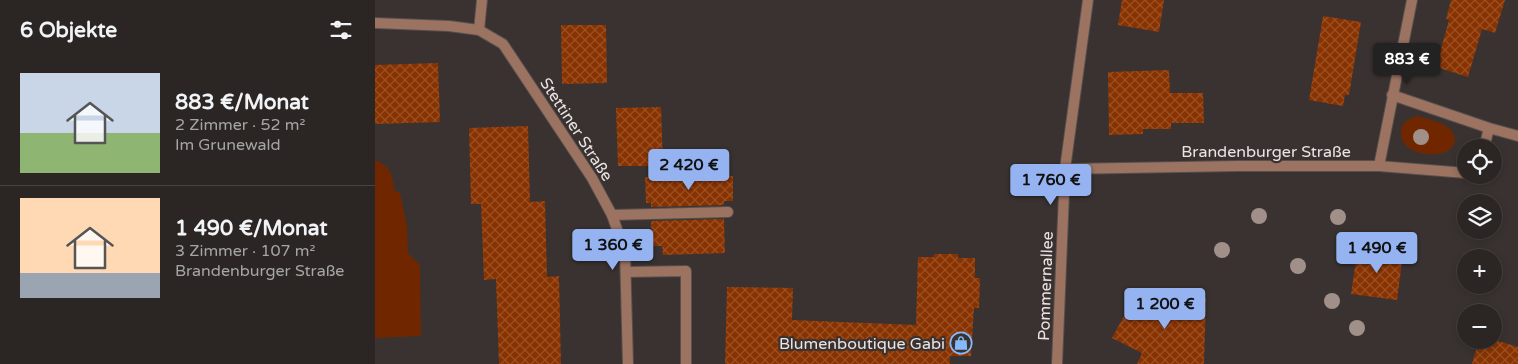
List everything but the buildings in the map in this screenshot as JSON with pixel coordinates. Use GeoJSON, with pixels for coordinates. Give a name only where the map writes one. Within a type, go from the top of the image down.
{"type":"FeatureCollection","features":[{"type":"Feature","properties":{"kind":"street"},"geometry":{"type":"LineString","coordinates":[[479,30],[482,0]]}},
{"type":"Feature","properties":{"kind":"street","name":"Pommernallee"},"geometry":{"type":"LineString","coordinates":[[1057,364],[1065,169],[1088,0]]}},
{"type":"Feature","properties":{"kind":"street"},"geometry":{"type":"LineString","coordinates":[[1379,166],[1412,0]]}},
{"type":"Feature","properties":{"kind":"street","name":"Stettiner Straße"},"geometry":{"type":"LineString","coordinates":[[375,23],[449,26],[479,30],[503,44],[592,178],[612,215],[625,252],[628,364]]}},
{"type":"Feature","properties":{"kind":"street"},"geometry":{"type":"LineString","coordinates":[[1392,95],[1518,136]]}},
{"type":"Feature","properties":{"kind":"street"},"geometry":{"type":"LineString","coordinates":[[1486,139],[1489,128]]}},
{"type":"Feature","properties":{"kind":"street","name":"Brandenburger Straße"},"geometry":{"type":"LineString","coordinates":[[1065,169],[1379,166],[1457,172]]}},
{"type":"Feature","properties":{"kind":"street"},"geometry":{"type":"LineString","coordinates":[[612,215],[729,212]]}},
{"type":"Feature","properties":{"kind":"street"},"geometry":{"type":"LineString","coordinates":[[626,272],[685,271],[686,364]]}},
{"type":"Feature","properties":{"kind":"shaded area"},"geometry":{"type":"Polygon","coordinates":[[[1417,116],[1438,122],[1452,131],[1454,144],[1449,150],[1441,153],[1420,153],[1410,149],[1404,143],[1401,134],[1403,124],[1417,116]]]}},
{"type":"Feature","properties":{"kind":"shaded area"},"geometry":{"type":"Polygon","coordinates":[[[375,160],[390,171],[394,190],[400,193],[407,226],[408,253],[420,265],[421,336],[375,338],[375,160]]]}},
{"type":"Feature","properties":{"kind":"place","name":"Blumenboutique Gabi"},"geometry":{"type":"Point","coordinates":[961,343]}}]}
